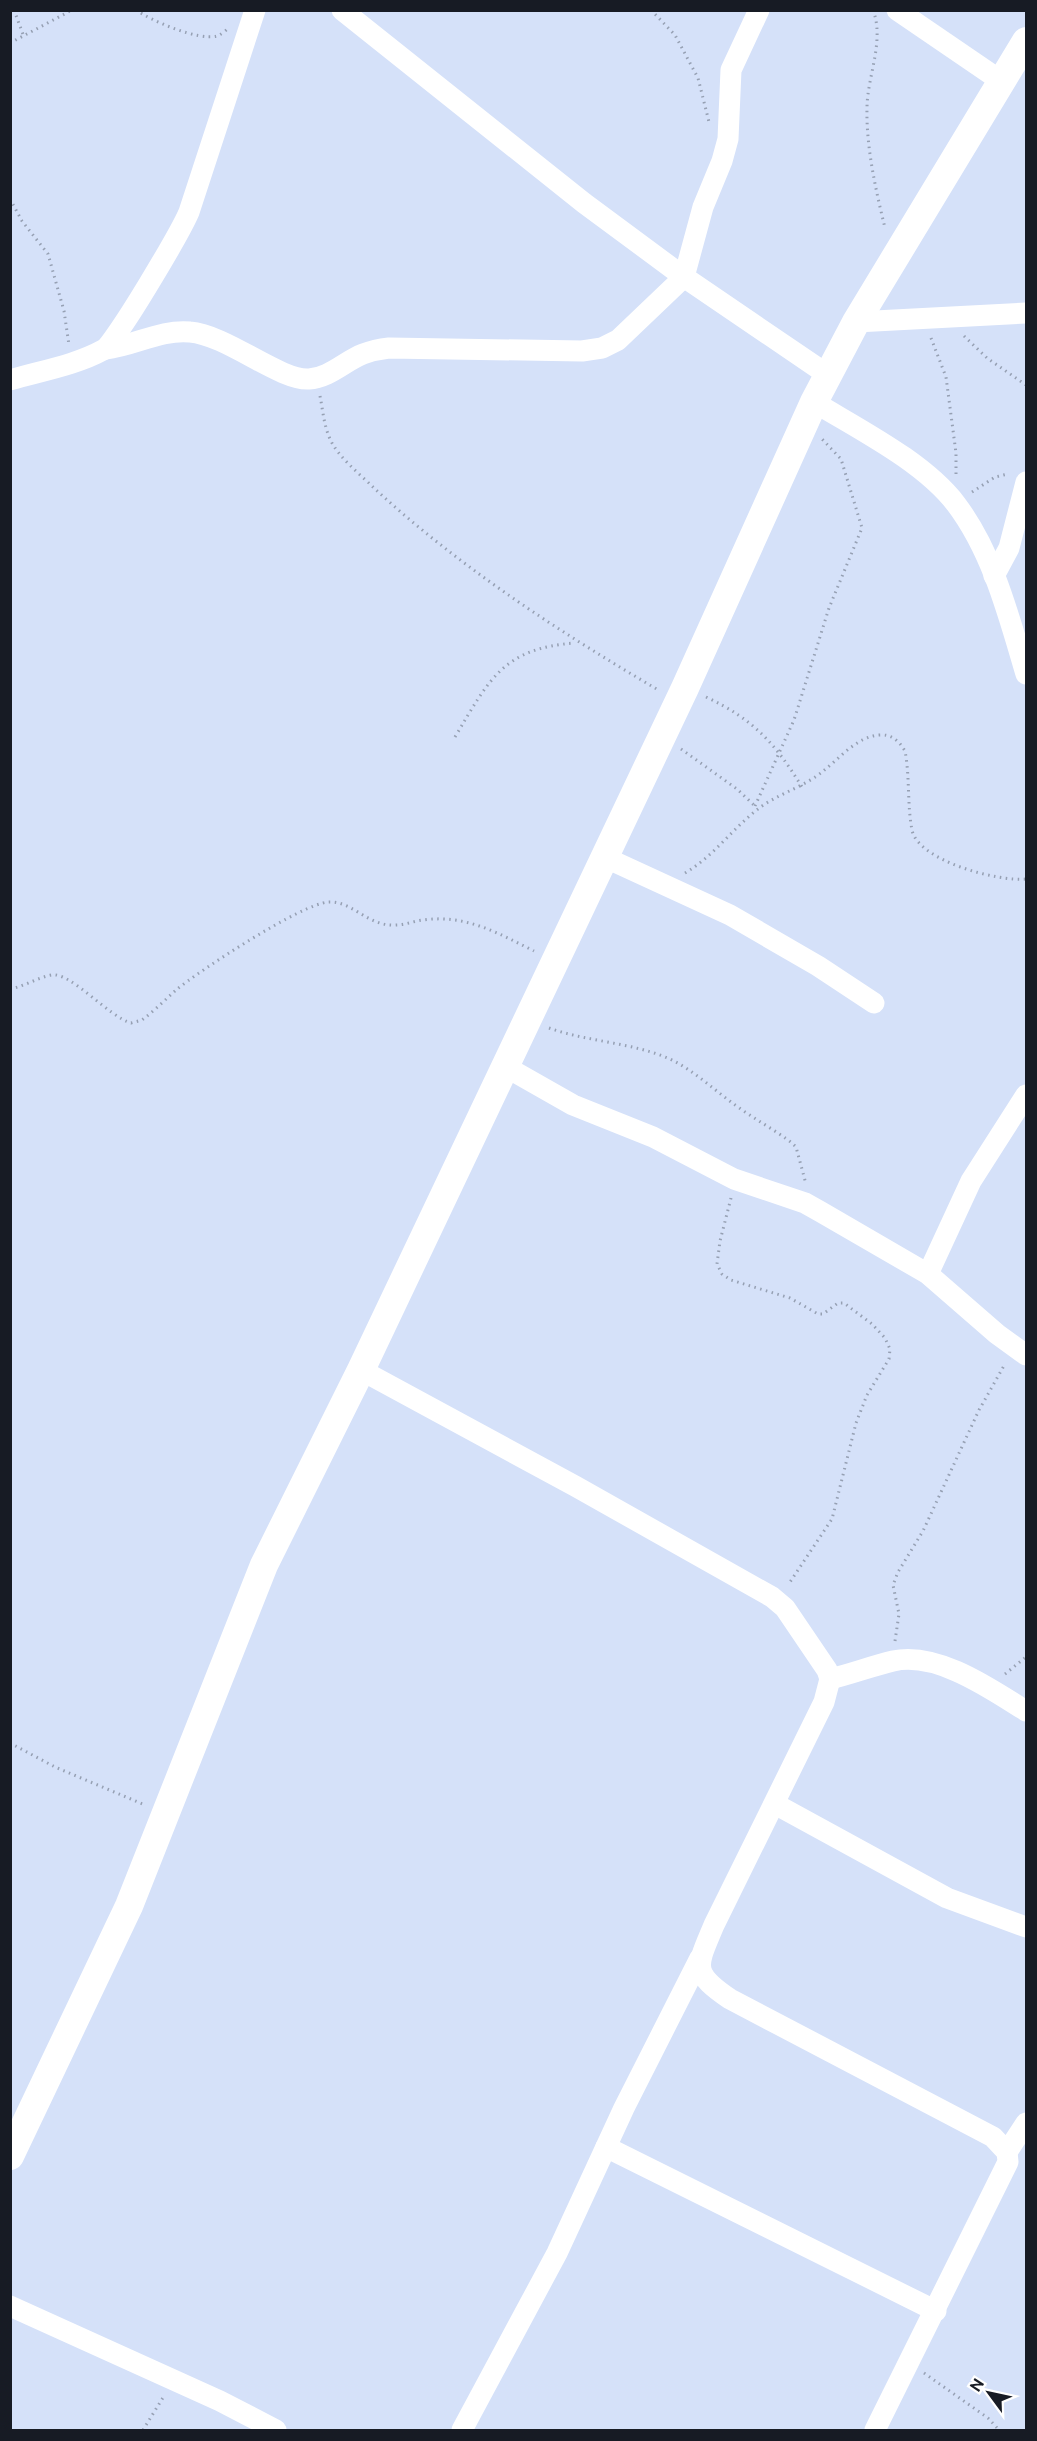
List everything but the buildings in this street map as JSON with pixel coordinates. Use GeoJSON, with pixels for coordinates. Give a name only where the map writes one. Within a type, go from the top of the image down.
{"type":"FeatureCollection","features":[{"type":"Feature","properties":{"kind":"street"},"geometry":{"type":"LineString","coordinates":[[342,10],[538,168],[684,277],[828,375]]}},
{"type":"Feature","properties":{"kind":"street"},"geometry":{"type":"LineString","coordinates":[[10,380],[72,362],[106,349],[122,347],[163,334],[190,331],[214,337],[292,375],[307,379],[321,377],[362,354],[389,348],[582,351],[602,348],[618,340],[655,308],[684,277],[703,207],[722,161],[730,120],[731,70],[759,10]]}},
{"type":"Feature","properties":{"kind":"street"},"geometry":{"type":"LineString","coordinates":[[897,10],[1002,81]]}},
{"type":"Feature","properties":{"kind":"street"},"geometry":{"type":"LineString","coordinates":[[106,349],[178,237],[189,213],[254,13]]}},
{"type":"Feature","properties":{"kind":"street"},"geometry":{"type":"LineString","coordinates":[[10,2156],[129,1906],[264,1565],[361,1370],[506,1067],[682,695],[810,412],[856,322],[1026,41]]}},
{"type":"Feature","properties":{"kind":"street"},"geometry":{"type":"LineString","coordinates":[[856,322],[1026,313]]}},
{"type":"Feature","properties":{"kind":"street"},"geometry":{"type":"LineString","coordinates":[[810,412],[902,458],[939,486],[954,502],[975,536],[1020,628],[1026,674]]}},
{"type":"Feature","properties":{"kind":"street"},"geometry":{"type":"LineString","coordinates":[[994,576],[1009,548],[1020,477]]}},
{"type":"Feature","properties":{"kind":"street"},"geometry":{"type":"LineString","coordinates":[[604,857],[666,885],[770,938],[874,1003]]}},
{"type":"Feature","properties":{"kind":"street"},"geometry":{"type":"LineString","coordinates":[[506,1067],[573,1106],[653,1137],[734,1179],[805,1203],[928,1274],[1020,1352]]}},
{"type":"Feature","properties":{"kind":"street"},"geometry":{"type":"LineString","coordinates":[[928,1274],[971,1181],[1026,1095]]}},
{"type":"Feature","properties":{"kind":"street"},"geometry":{"type":"LineString","coordinates":[[361,1370],[575,1486],[778,1602],[795,1621],[821,1660],[830,1679],[824,1702],[606,2147],[553,2262],[462,2430]]}},
{"type":"Feature","properties":{"kind":"street"},"geometry":{"type":"LineString","coordinates":[[830,1679],[895,1660],[924,1662],[953,1670],[980,1683],[1026,1711]]}},
{"type":"Feature","properties":{"kind":"street"},"geometry":{"type":"LineString","coordinates":[[775,1804],[947,1898],[1026,1927]]}},
{"type":"Feature","properties":{"kind":"street"},"geometry":{"type":"LineString","coordinates":[[700,1958],[701,1974],[711,1986],[730,1999],[993,2137],[1007,2152]]}},
{"type":"Feature","properties":{"kind":"street"},"geometry":{"type":"LineString","coordinates":[[875,2430],[1005,2171],[1007,2152],[1026,2123]]}},
{"type":"Feature","properties":{"kind":"street"},"geometry":{"type":"LineString","coordinates":[[606,2147],[936,2311]]}},
{"type":"Feature","properties":{"kind":"street"},"geometry":{"type":"LineString","coordinates":[[10,2306],[176,2381],[276,2430]]}},
{"type":"Feature","properties":{"kind":"path"},"geometry":{"type":"LineString","coordinates":[[14,10],[24,37]]}},
{"type":"Feature","properties":{"kind":"path"},"geometry":{"type":"LineString","coordinates":[[10,43],[72,10]]}},
{"type":"Feature","properties":{"kind":"path"},"geometry":{"type":"LineString","coordinates":[[136,10],[151,20],[170,27],[216,36],[240,19],[254,13]]}},
{"type":"Feature","properties":{"kind":"path"},"geometry":{"type":"LineString","coordinates":[[651,10],[675,35],[698,78],[705,112],[722,161]]}},
{"type":"Feature","properties":{"kind":"path"},"geometry":{"type":"LineString","coordinates":[[873,10],[876,35],[866,107],[879,203],[893,260]]}},
{"type":"Feature","properties":{"kind":"path"},"geometry":{"type":"LineString","coordinates":[[10,199],[22,221],[48,254],[64,311],[72,362]]}},
{"type":"Feature","properties":{"kind":"path"},"geometry":{"type":"LineString","coordinates":[[947,316],[987,358],[1026,385]]}},
{"type":"Feature","properties":{"kind":"path"},"geometry":{"type":"LineString","coordinates":[[921,318],[947,384],[956,453],[954,502]]}},
{"type":"Feature","properties":{"kind":"path"},"geometry":{"type":"LineString","coordinates":[[321,377],[320,393],[325,424],[331,441],[346,460],[425,531],[576,643],[682,695],[739,714],[766,736],[781,752],[802,787]]}},
{"type":"Feature","properties":{"kind":"path"},"geometry":{"type":"LineString","coordinates":[[666,885],[713,853],[756,807],[794,720],[829,608],[862,528],[842,459],[810,412]]}},
{"type":"Feature","properties":{"kind":"path"},"geometry":{"type":"LineString","coordinates":[[954,502],[995,477],[1020,477]]}},
{"type":"Feature","properties":{"kind":"path"},"geometry":{"type":"LineString","coordinates":[[455,737],[489,682],[509,663],[534,648],[576,643]]}},
{"type":"Feature","properties":{"kind":"path"},"geometry":{"type":"LineString","coordinates":[[756,807],[802,787],[864,740],[878,735],[889,736],[898,741],[905,751],[912,832],[921,845],[940,858],[998,878],[1026,879]]}},
{"type":"Feature","properties":{"kind":"path"},"geometry":{"type":"LineString","coordinates":[[661,738],[705,765],[737,789],[756,807]]}},
{"type":"Feature","properties":{"kind":"path"},"geometry":{"type":"LineString","coordinates":[[10,989],[52,975],[62,975],[102,1007],[132,1023],[142,1020],[197,974],[276,924],[310,906],[330,902],[346,906],[380,924],[396,926],[423,920],[454,919],[477,923],[555,962]]}},
{"type":"Feature","properties":{"kind":"path"},"geometry":{"type":"LineString","coordinates":[[528,1018],[562,1032],[630,1046],[669,1059],[691,1071],[796,1147],[803,1177],[821,1212]]}},
{"type":"Feature","properties":{"kind":"path"},"geometry":{"type":"LineString","coordinates":[[734,1179],[730,1208],[720,1240],[717,1264],[722,1274],[731,1280],[790,1298],[818,1314],[823,1314],[838,1303],[844,1303],[872,1324],[885,1338],[890,1349],[889,1359],[867,1395],[856,1423],[832,1519],[778,1602]]}},
{"type":"Feature","properties":{"kind":"path"},"geometry":{"type":"LineString","coordinates":[[895,1660],[899,1614],[893,1585],[923,1531],[979,1410],[1020,1352]]}},
{"type":"Feature","properties":{"kind":"path"},"geometry":{"type":"LineString","coordinates":[[980,1683],[1010,1671],[1026,1658]]}},
{"type":"Feature","properties":{"kind":"path"},"geometry":{"type":"LineString","coordinates":[[10,1743],[94,1785],[166,1813]]}},
{"type":"Feature","properties":{"kind":"path"},"geometry":{"type":"LineString","coordinates":[[909,2364],[970,2405],[999,2430]]}},
{"type":"Feature","properties":{"kind":"path"},"geometry":{"type":"LineString","coordinates":[[143,2430],[156,2406],[176,2381]]}}]}
